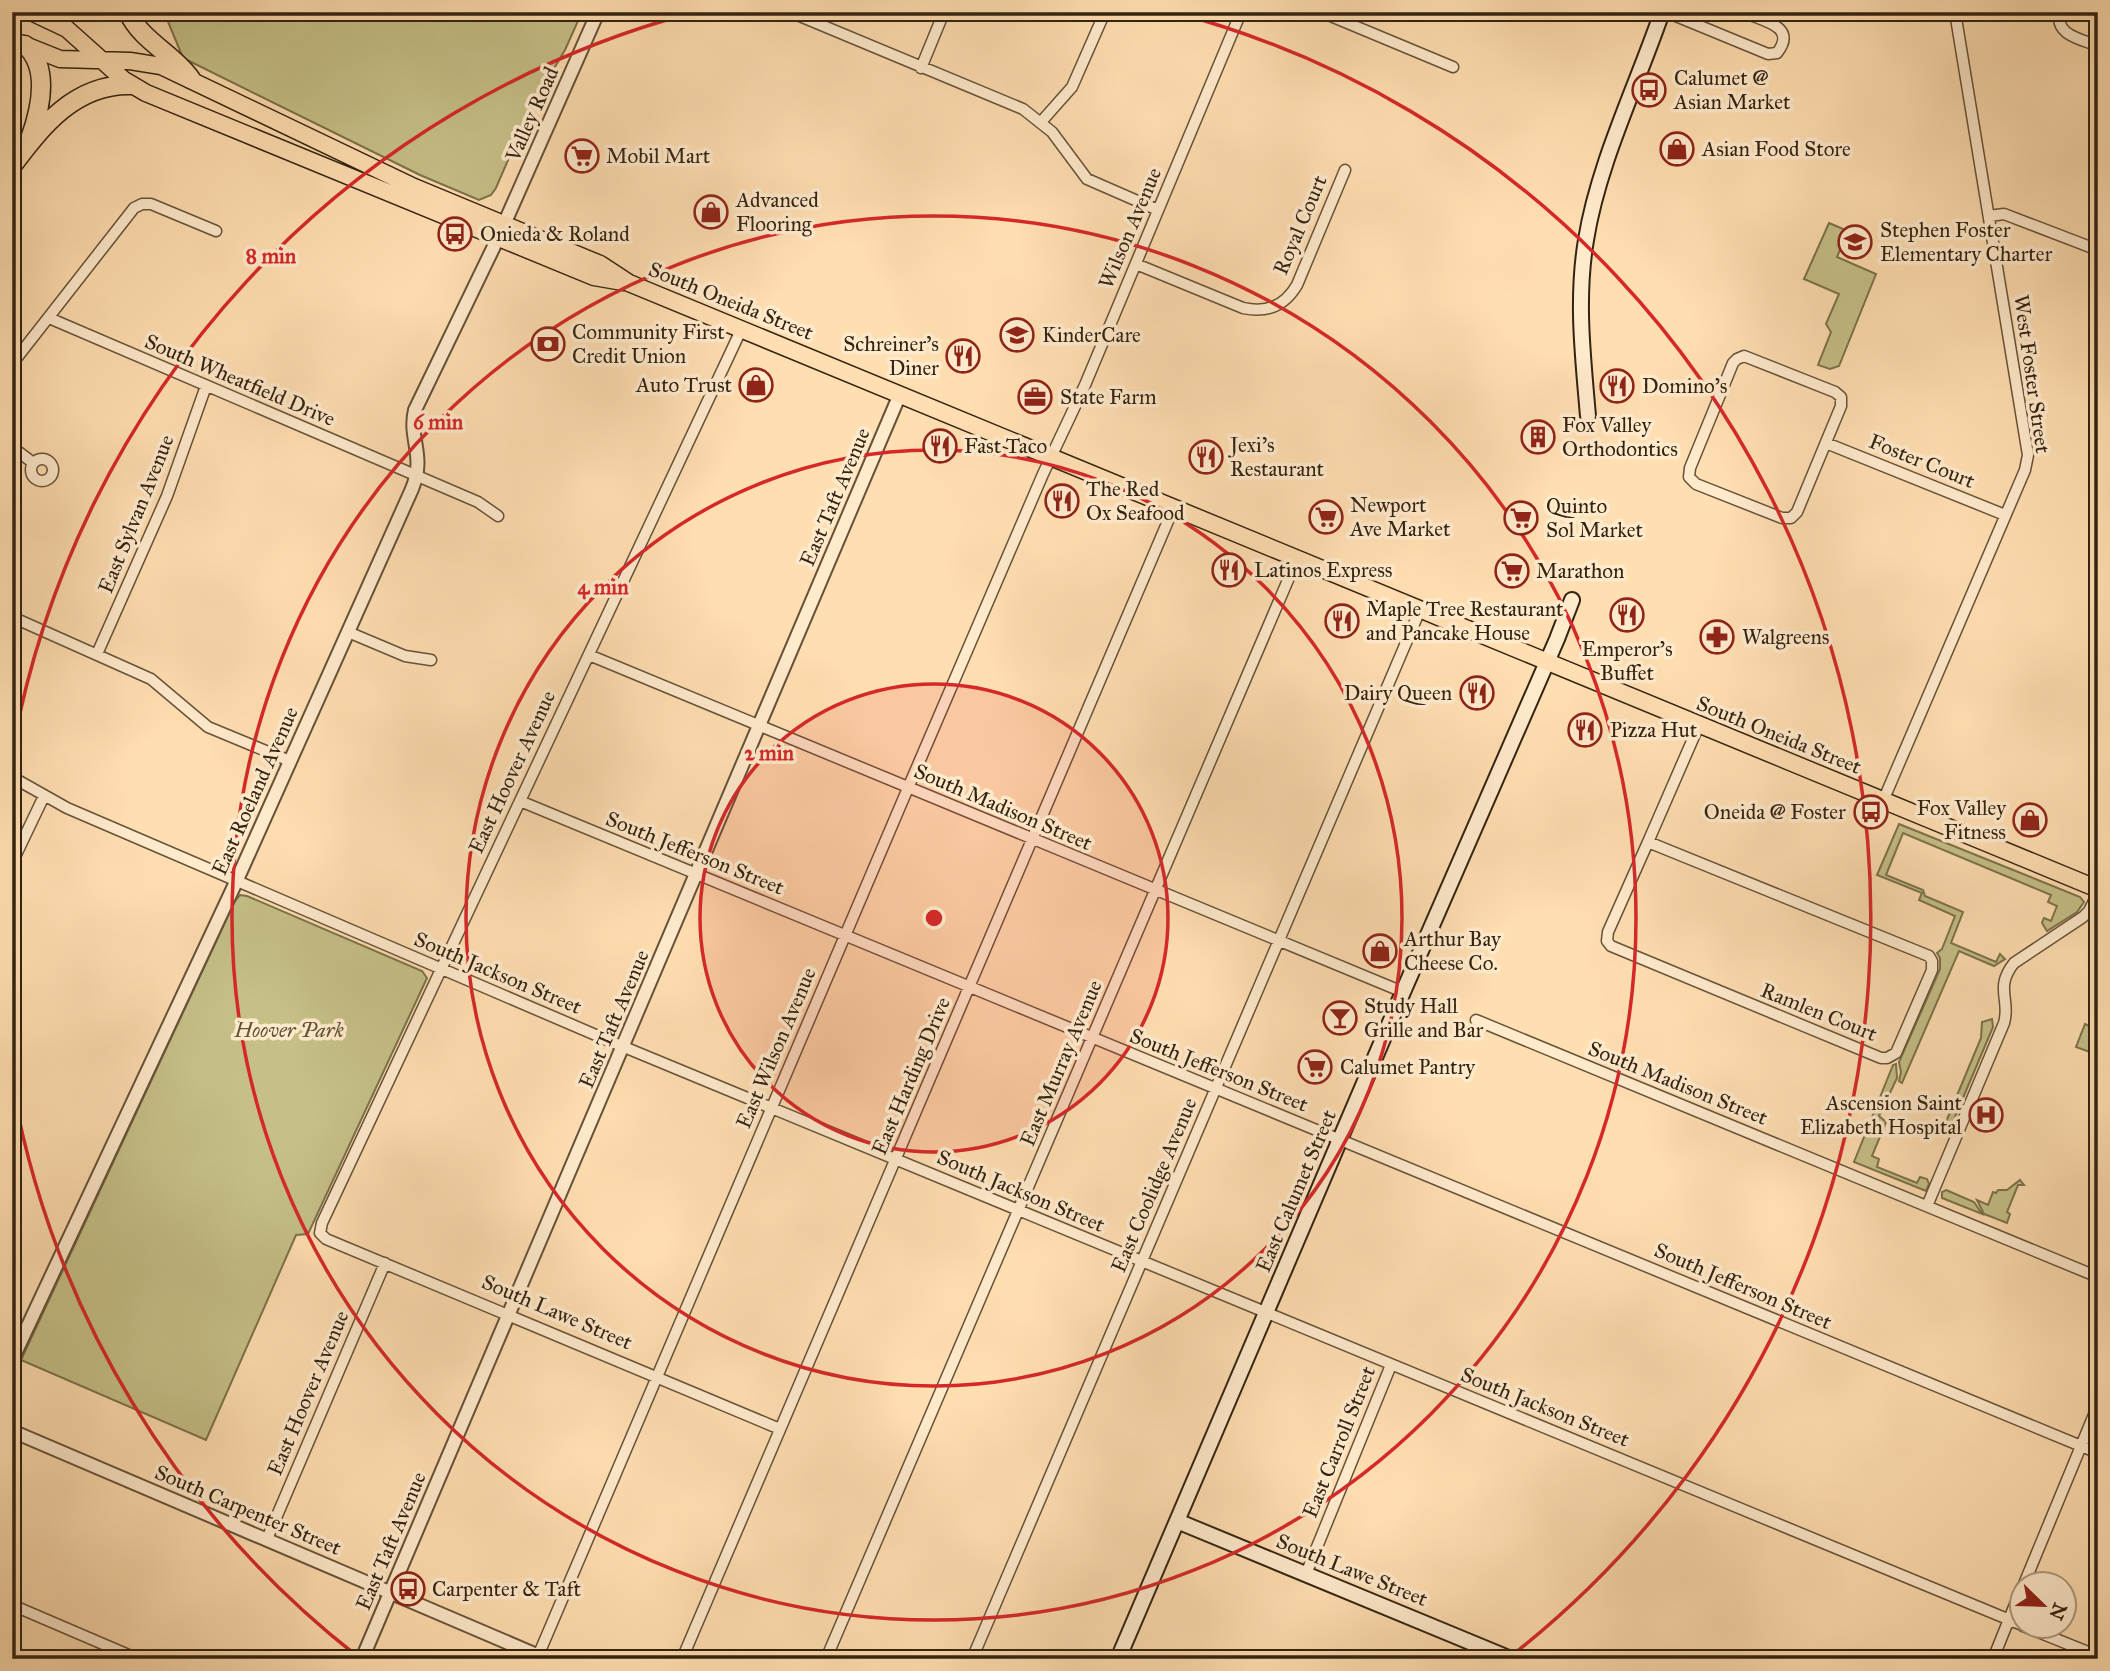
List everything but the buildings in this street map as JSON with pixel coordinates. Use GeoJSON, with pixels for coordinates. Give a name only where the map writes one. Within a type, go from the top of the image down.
{"type":"FeatureCollection","features":[{"type":"Feature","properties":{"kind":"highway"},"geometry":{"type":"LineString","coordinates":[[128,12],[143,35],[177,61],[191,79]]}},
{"type":"Feature","properties":{"kind":"highway"},"geometry":{"type":"LineString","coordinates":[[19,43],[35,56],[41,81],[39,103],[28,145]]}},
{"type":"Feature","properties":{"kind":"highway"},"geometry":{"type":"LineString","coordinates":[[12,166],[56,114],[77,97],[104,87],[130,85]]}},
{"type":"Feature","properties":{"kind":"main road","name":"South Oneida Street"},"geometry":{"type":"LineString","coordinates":[[31,12],[67,29],[130,85],[155,97],[501,232],[600,264],[629,283],[2098,891]]}},
{"type":"Feature","properties":{"kind":"main road"},"geometry":{"type":"LineString","coordinates":[[1588,416],[1580,303],[1586,236],[1601,177],[1664,12]]}},
{"type":"Feature","properties":{"kind":"main road","name":"South Oneida Street"},"geometry":{"type":"LineString","coordinates":[[19,43],[60,59],[149,63],[191,79],[501,232]]}},
{"type":"Feature","properties":{"kind":"main road","name":"East Calumet Street"},"geometry":{"type":"LineString","coordinates":[[1118,1659],[1572,600]]}},
{"type":"Feature","properties":{"kind":"main road","name":"South Lawe Street"},"geometry":{"type":"LineString","coordinates":[[1177,1521],[1511,1659]]}},
{"type":"Feature","properties":{"kind":"street","name":"Valley Road"},"geometry":{"type":"LineString","coordinates":[[501,232],[598,12]]}},
{"type":"Feature","properties":{"kind":"street"},"geometry":{"type":"LineString","coordinates":[[790,12],[1023,109],[1052,132],[1087,179],[1158,210]]}},
{"type":"Feature","properties":{"kind":"street"},"geometry":{"type":"LineString","coordinates":[[921,68],[944,12]]}},
{"type":"Feature","properties":{"kind":"street"},"geometry":{"type":"LineString","coordinates":[[1041,122],[1073,87],[1105,12]]}},
{"type":"Feature","properties":{"kind":"street","name":"Wilson Avenue"},"geometry":{"type":"LineString","coordinates":[[1052,456],[1241,12]]}},
{"type":"Feature","properties":{"kind":"street"},"geometry":{"type":"LineString","coordinates":[[1321,12],[1453,68]]}},
{"type":"Feature","properties":{"kind":"street"},"geometry":{"type":"LineString","coordinates":[[1664,12],[1768,54],[1777,53],[1785,39],[1785,33],[1780,28],[1743,12]]}},
{"type":"Feature","properties":{"kind":"street","name":"West Foster Street"},"geometry":{"type":"LineString","coordinates":[[1883,800],[2025,470],[2028,455],[1955,12]]}},
{"type":"Feature","properties":{"kind":"street"},"geometry":{"type":"LineString","coordinates":[[2060,12],[2059,27],[2098,46]]}},
{"type":"Feature","properties":{"kind":"street","name":"Royal Court"},"geometry":{"type":"LineString","coordinates":[[1136,264],[1243,308],[1272,308],[1287,299],[1297,285],[1345,170]]}},
{"type":"Feature","properties":{"kind":"street"},"geometry":{"type":"LineString","coordinates":[[12,364],[134,208],[151,204],[216,231]]}},
{"type":"Feature","properties":{"kind":"street"},"geometry":{"type":"LineString","coordinates":[[1989,216],[2004,214],[2098,250]]}},
{"type":"Feature","properties":{"kind":"street","name":"East Roeland Avenue"},"geometry":{"type":"LineString","coordinates":[[12,1360],[236,882],[417,477],[419,460],[413,420],[415,410],[501,232]]}},
{"type":"Feature","properties":{"kind":"street","name":"South Wheatfield Drive"},"geometry":{"type":"LineString","coordinates":[[49,318],[478,502],[498,516]]}},
{"type":"Feature","properties":{"kind":"street","name":"East Hoover Avenue"},"geometry":{"type":"LineString","coordinates":[[320,1233],[328,1210],[742,328]]}},
{"type":"Feature","properties":{"kind":"street"},"geometry":{"type":"LineString","coordinates":[[1740,357],[1749,357],[1839,394],[1841,406],[1826,443],[1797,512],[1791,518],[1782,518],[1696,484],[1689,477],[1690,468],[1733,363],[1740,357]]}},
{"type":"Feature","properties":{"kind":"street","name":"East Sylvan Avenue"},"geometry":{"type":"LineString","coordinates":[[97,654],[167,496],[206,386]]}},
{"type":"Feature","properties":{"kind":"street","name":"East Taft Avenue"},"geometry":{"type":"LineString","coordinates":[[362,1659],[900,394]]}},
{"type":"Feature","properties":{"kind":"street","name":"Foster Court"},"geometry":{"type":"LineString","coordinates":[[1826,443],[2005,515]]}},
{"type":"Feature","properties":{"kind":"street"},"geometry":{"type":"LineString","coordinates":[[12,447],[32,462]]}},
{"type":"Feature","properties":{"kind":"street","name":"East Wilson Avenue"},"geometry":{"type":"LineString","coordinates":[[542,1657],[771,1108],[1052,456]]}},
{"type":"Feature","properties":{"kind":"street","name":"East Harding Drive"},"geometry":{"type":"LineString","coordinates":[[682,1659],[1174,507]]}},
{"type":"Feature","properties":{"kind":"street","name":"East Murray Avenue"},"geometry":{"type":"LineString","coordinates":[[827,1659],[1297,559]]}},
{"type":"Feature","properties":{"kind":"street","name":"East Coolidge Avenue"},"geometry":{"type":"LineString","coordinates":[[972,1659],[1420,610]]}},
{"type":"Feature","properties":{"kind":"street"},"geometry":{"type":"LineString","coordinates":[[12,617],[156,682],[208,727],[290,761]]}},
{"type":"Feature","properties":{"kind":"street"},"geometry":{"type":"LineString","coordinates":[[348,632],[405,656],[431,660]]}},
{"type":"Feature","properties":{"kind":"street","name":"South Madison Street"},"geometry":{"type":"LineString","coordinates":[[589,655],[1403,992]]}},
{"type":"Feature","properties":{"kind":"street","name":"Ramlen Court"},"geometry":{"type":"LineString","coordinates":[[1648,842],[1929,956],[1932,961],[1931,970],[1896,1053],[1881,1058],[1611,946],[1607,941],[1608,932],[1699,724]]}},
{"type":"Feature","properties":{"kind":"street","name":"South Jackson Street"},"geometry":{"type":"LineString","coordinates":[[12,777],[44,796],[440,970],[2008,1620]]}},
{"type":"Feature","properties":{"kind":"street"},"geometry":{"type":"LineString","coordinates":[[12,863],[44,796]]}},
{"type":"Feature","properties":{"kind":"street","name":"South Jefferson Street"},"geometry":{"type":"LineString","coordinates":[[520,801],[2098,1453]]}},
{"type":"Feature","properties":{"kind":"street"},"geometry":{"type":"LineString","coordinates":[[1927,1206],[2004,1023],[2006,1011],[2002,992],[2009,969],[2014,962],[2089,911],[2098,891]]}},
{"type":"Feature","properties":{"kind":"street","name":"South Madison Street"},"geometry":{"type":"LineString","coordinates":[[1476,1020],[2098,1277]]}},
{"type":"Feature","properties":{"kind":"street","name":"South Lawe Street"},"geometry":{"type":"LineString","coordinates":[[320,1233],[326,1239],[780,1429]]}},
{"type":"Feature","properties":{"kind":"street","name":"East Hoover Avenue"},"geometry":{"type":"LineString","coordinates":[[267,1539],[385,1263]]}},
{"type":"Feature","properties":{"kind":"street","name":"East Carroll Street"},"geometry":{"type":"LineString","coordinates":[[1306,1573],[1391,1365]]}},
{"type":"Feature","properties":{"kind":"street"},"geometry":{"type":"LineString","coordinates":[[2029,1570],[2098,1405]]}},
{"type":"Feature","properties":{"kind":"street","name":"South Carpenter Street"},"geometry":{"type":"LineString","coordinates":[[12,1431],[542,1657]]}},
{"type":"Feature","properties":{"kind":"street"},"geometry":{"type":"LineString","coordinates":[[12,1605],[138,1659]]}},
{"type":"Feature","properties":{"kind":"street"},"geometry":{"type":"LineString","coordinates":[[1993,1659],[2008,1622]]}},
{"type":"Feature","properties":{"kind":"street","name":"South Jackson Street"},"geometry":{"type":"LineString","coordinates":[[2059,1640],[2098,1656]]}},
{"type":"Feature","properties":{"kind":"green space"},"geometry":{"type":"Polygon","coordinates":[[[164,12],[582,12],[565,50],[531,107],[496,188],[491,195],[479,200],[420,175],[183,58],[164,12]]]}},
{"type":"Feature","properties":{"kind":"green space"},"geometry":{"type":"Polygon","coordinates":[[[1829,223],[1848,231],[1837,257],[1876,274],[1839,366],[1830,369],[1818,365],[1831,332],[1826,324],[1839,294],[1804,279],[1829,223]]]}},
{"type":"Feature","properties":{"kind":"green space"},"geometry":{"type":"Polygon","coordinates":[[[1899,824],[2080,897],[2084,902],[2077,912],[2047,931],[2042,923],[2044,918],[2051,921],[2057,906],[2048,902],[2051,895],[1903,833],[1886,875],[1923,890],[1925,896],[1963,912],[1951,943],[1996,962],[2000,954],[2005,959],[1994,966],[1959,951],[1902,1083],[1899,1081],[1899,1062],[1940,969],[1937,953],[1942,949],[1955,916],[1919,900],[1922,893],[1877,875],[1899,824]]]}},
{"type":"Feature","properties":{"kind":"green space","name":"Hoover Park"},"geometry":{"type":"Polygon","coordinates":[[[240,895],[422,971],[427,978],[308,1234],[296,1235],[206,1440],[21,1360],[240,895]]]}},
{"type":"Feature","properties":{"kind":"green space"},"geometry":{"type":"Polygon","coordinates":[[[1992,1019],[1993,1027],[1949,1131],[1943,1129],[1981,1038],[1982,1022],[1992,1019]]]}},
{"type":"Feature","properties":{"kind":"green space"},"geometry":{"type":"Polygon","coordinates":[[[2085,1024],[2098,1030],[2098,1055],[2076,1047],[2085,1024]]]}},
{"type":"Feature","properties":{"kind":"green space"},"geometry":{"type":"Polygon","coordinates":[[[1896,1064],[1897,1078],[1879,1116],[1886,1122],[1872,1156],[1879,1159],[1877,1167],[1917,1183],[1920,1177],[1927,1179],[1929,1184],[1926,1191],[1854,1162],[1893,1065],[1896,1064]]]}},
{"type":"Feature","properties":{"kind":"green space"},"geometry":{"type":"Polygon","coordinates":[[[2020,1180],[2024,1185],[2018,1185],[2007,1212],[2010,1214],[2007,1223],[1984,1214],[1977,1200],[1988,1205],[1993,1192],[2007,1190],[2020,1180]]]}},
{"type":"Feature","properties":{"kind":"green space"},"geometry":{"type":"Polygon","coordinates":[[[1946,1190],[1974,1202],[1982,1214],[1942,1198],[1942,1192],[1946,1190]]]}},
{"type":"Feature","properties":{"kind":"place","name":"Calumet @ Asian Market"},"geometry":{"type":"Point","coordinates":[1649,90]}},
{"type":"Feature","properties":{"kind":"place","name":"Asian Food Store"},"geometry":{"type":"Point","coordinates":[1677,149]}},
{"type":"Feature","properties":{"kind":"place","name":"Mobil Mart"},"geometry":{"type":"Point","coordinates":[582,156]}},
{"type":"Feature","properties":{"kind":"place","name":"Advanced Flooring"},"geometry":{"type":"Point","coordinates":[711,212]}},
{"type":"Feature","properties":{"kind":"place","name":"Onieda & Roland"},"geometry":{"type":"Point","coordinates":[455,234]}},
{"type":"Feature","properties":{"kind":"place","name":"Stephen Foster Elementary Charter"},"geometry":{"type":"Point","coordinates":[1855,242]}},
{"type":"Feature","properties":{"kind":"place","name":"KinderCare"},"geometry":{"type":"Point","coordinates":[1017,335]}},
{"type":"Feature","properties":{"kind":"place","name":"Community First Credit Union"},"geometry":{"type":"Point","coordinates":[548,344]}},
{"type":"Feature","properties":{"kind":"place","name":"Schreiner's Diner"},"geometry":{"type":"Point","coordinates":[963,356]}},
{"type":"Feature","properties":{"kind":"place","name":"Auto Trust"},"geometry":{"type":"Point","coordinates":[756,385]}},
{"type":"Feature","properties":{"kind":"place","name":"Domino's"},"geometry":{"type":"Point","coordinates":[1617,386]}},
{"type":"Feature","properties":{"kind":"place","name":"State Farm"},"geometry":{"type":"Point","coordinates":[1035,397]}},
{"type":"Feature","properties":{"kind":"place","name":"Fox Valley Orthodontics"},"geometry":{"type":"Point","coordinates":[1538,437]}},
{"type":"Feature","properties":{"kind":"place","name":"Fast Taco"},"geometry":{"type":"Point","coordinates":[940,446]}},
{"type":"Feature","properties":{"kind":"place","name":"Jexi’s Restaurant"},"geometry":{"type":"Point","coordinates":[1206,457]}},
{"type":"Feature","properties":{"kind":"place","name":"The Red Ox Seafood"},"geometry":{"type":"Point","coordinates":[1062,501]}},
{"type":"Feature","properties":{"kind":"place","name":"Newport Ave Market"},"geometry":{"type":"Point","coordinates":[1326,517]}},
{"type":"Feature","properties":{"kind":"place","name":"Quinto Sol Market"},"geometry":{"type":"Point","coordinates":[1521,518]}},
{"type":"Feature","properties":{"kind":"place","name":"Latinos Express"},"geometry":{"type":"Point","coordinates":[1229,570]}},
{"type":"Feature","properties":{"kind":"place","name":"Marathon"},"geometry":{"type":"Point","coordinates":[1512,571]}},
{"type":"Feature","properties":{"kind":"place","name":"Emperor's Buffet"},"geometry":{"type":"Point","coordinates":[1627,615]}},
{"type":"Feature","properties":{"kind":"place","name":"Maple Tree Restaurant and Pancake House"},"geometry":{"type":"Point","coordinates":[1342,621]}},
{"type":"Feature","properties":{"kind":"place","name":"Walgreens"},"geometry":{"type":"Point","coordinates":[1717,637]}},
{"type":"Feature","properties":{"kind":"place","name":"Dairy Queen"},"geometry":{"type":"Point","coordinates":[1477,693]}},
{"type":"Feature","properties":{"kind":"place","name":"Pizza Hut"},"geometry":{"type":"Point","coordinates":[1585,730]}},
{"type":"Feature","properties":{"kind":"place","name":"Oneida @ Foster"},"geometry":{"type":"Point","coordinates":[1871,812]}},
{"type":"Feature","properties":{"kind":"place","name":"Fox Valley Fitness"},"geometry":{"type":"Point","coordinates":[2030,820]}},
{"type":"Feature","properties":{"kind":"place","name":"Arthur Bay Cheese Co."},"geometry":{"type":"Point","coordinates":[1380,951]}},
{"type":"Feature","properties":{"kind":"place","name":"Study Hall Grille and Bar"},"geometry":{"type":"Point","coordinates":[1340,1018]}},
{"type":"Feature","properties":{"kind":"place","name":"Calumet Pantry"},"geometry":{"type":"Point","coordinates":[1315,1067]}},
{"type":"Feature","properties":{"kind":"place","name":"Ascension Saint Elizabeth Hospital"},"geometry":{"type":"Point","coordinates":[1986,1115]}},
{"type":"Feature","properties":{"kind":"place","name":"Carpenter & Taft"},"geometry":{"type":"Point","coordinates":[408,1589]}}]}
